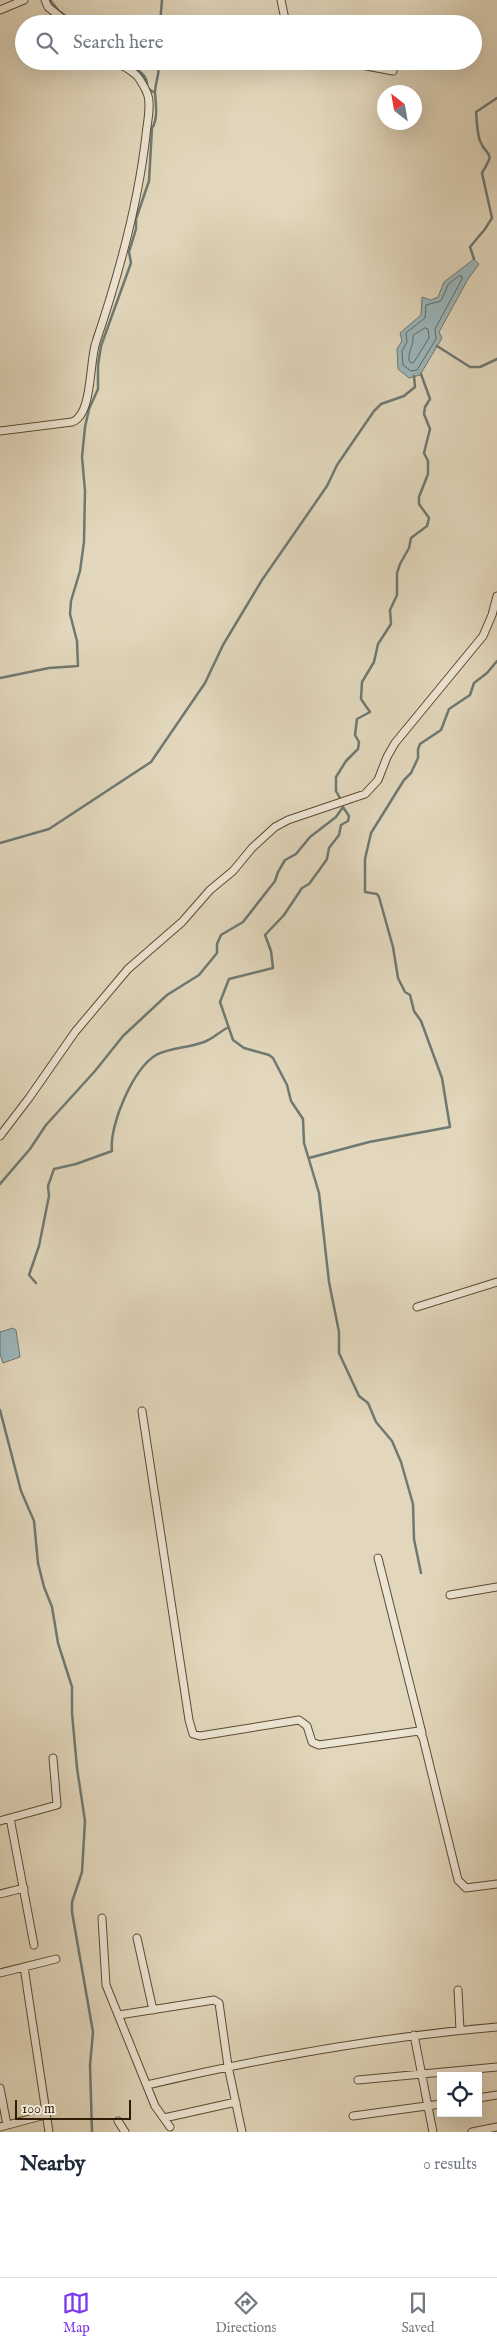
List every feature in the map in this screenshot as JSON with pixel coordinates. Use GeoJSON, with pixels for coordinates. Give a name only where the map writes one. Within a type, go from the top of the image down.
{"type":"FeatureCollection","features":[{"type":"Feature","properties":{"kind":"street"},"geometry":{"type":"LineString","coordinates":[[0,10],[24,0]]}},
{"type":"Feature","properties":{"kind":"street"},"geometry":{"type":"LineString","coordinates":[[45,0],[48,7],[58,15]]}},
{"type":"Feature","properties":{"kind":"street"},"geometry":{"type":"LineString","coordinates":[[281,0],[284,15]]}},
{"type":"Feature","properties":{"kind":"street"},"geometry":{"type":"LineString","coordinates":[[0,432],[77,421],[82,414],[94,348],[112,296],[133,216],[141,173],[148,114],[147,93],[138,77],[128,70]]}},
{"type":"Feature","properties":{"kind":"street"},"geometry":{"type":"LineString","coordinates":[[388,70],[393,71]]}},
{"type":"Feature","properties":{"kind":"street"},"geometry":{"type":"LineString","coordinates":[[0,1136],[75,1032],[108,991],[128,969],[182,922],[210,890],[233,871],[275,827],[288,820],[356,799],[371,789],[378,780],[395,743],[483,636],[492,615],[497,596]]}},
{"type":"Feature","properties":{"kind":"street"},"geometry":{"type":"LineString","coordinates":[[417,1307],[497,1282]]}},
{"type":"Feature","properties":{"kind":"street"},"geometry":{"type":"LineString","coordinates":[[142,1410],[187,1711],[193,1734],[200,1736],[299,1720],[307,1726],[312,1742],[319,1745],[414,1730],[422,1733]]}},
{"type":"Feature","properties":{"kind":"street"},"geometry":{"type":"LineString","coordinates":[[378,1558],[458,1880],[466,1888],[497,1884]]}},
{"type":"Feature","properties":{"kind":"street"},"geometry":{"type":"LineString","coordinates":[[450,1595],[497,1587]]}},
{"type":"Feature","properties":{"kind":"street"},"geometry":{"type":"LineString","coordinates":[[0,1821],[58,1805],[53,1758]]}},
{"type":"Feature","properties":{"kind":"street"},"geometry":{"type":"LineString","coordinates":[[10,1818],[34,1945]]}},
{"type":"Feature","properties":{"kind":"street"},"geometry":{"type":"LineString","coordinates":[[0,1894],[24,1888]]}},
{"type":"Feature","properties":{"kind":"street"},"geometry":{"type":"LineString","coordinates":[[102,1918],[106,1985],[156,2106],[170,2127]]}},
{"type":"Feature","properties":{"kind":"street"},"geometry":{"type":"LineString","coordinates":[[137,1938],[153,2010]]}},
{"type":"Feature","properties":{"kind":"street"},"geometry":{"type":"LineString","coordinates":[[0,1973],[56,1959]]}},
{"type":"Feature","properties":{"kind":"street"},"geometry":{"type":"LineString","coordinates":[[24,1967],[49,2132]]}},
{"type":"Feature","properties":{"kind":"street"},"geometry":{"type":"LineString","coordinates":[[458,1990],[460,2030]]}},
{"type":"Feature","properties":{"kind":"street"},"geometry":{"type":"LineString","coordinates":[[119,2016],[217,2001],[220,2005],[228,2066],[242,2132]]}},
{"type":"Feature","properties":{"kind":"street"},"geometry":{"type":"LineString","coordinates":[[147,2084],[228,2066],[414,2035],[497,2027]]}},
{"type":"Feature","properties":{"kind":"street"},"geometry":{"type":"LineString","coordinates":[[414,2035],[433,2132]]}},
{"type":"Feature","properties":{"kind":"street"},"geometry":{"type":"LineString","coordinates":[[358,2080],[497,2067]]}},
{"type":"Feature","properties":{"kind":"street"},"geometry":{"type":"LineString","coordinates":[[0,2088],[4,2126],[45,2115]]}},
{"type":"Feature","properties":{"kind":"street"},"geometry":{"type":"LineString","coordinates":[[482,2097],[497,2095]]}},
{"type":"Feature","properties":{"kind":"street"},"geometry":{"type":"LineString","coordinates":[[164,2118],[236,2102]]}},
{"type":"Feature","properties":{"kind":"street"},"geometry":{"type":"LineString","coordinates":[[353,2116],[437,2105]]}},
{"type":"Feature","properties":{"kind":"street"},"geometry":{"type":"LineString","coordinates":[[118,2121],[125,2132]]}},
{"type":"Feature","properties":{"kind":"street"},"geometry":{"type":"LineString","coordinates":[[474,2132],[497,2127]]}},
{"type":"Feature","properties":{"kind":"water"},"geometry":{"type":"Polygon","coordinates":[[[474,259],[479,264],[468,279],[439,332],[442,338],[420,375],[409,378],[398,369],[397,349],[402,341],[400,333],[421,315],[422,297],[431,300],[438,297],[444,282],[474,259]]]}},
{"type":"Feature","properties":{"kind":"water"},"geometry":{"type":"Polygon","coordinates":[[[13,1328],[16,1330],[20,1357],[3,1363],[0,1354],[0,1332],[13,1328]]]}},
{"type":"Feature","properties":{"kind":"waterway"},"geometry":{"type":"LineString","coordinates":[[50,0],[64,15]]}},
{"type":"Feature","properties":{"kind":"waterway"},"geometry":{"type":"LineString","coordinates":[[161,15],[162,0]]}},
{"type":"Feature","properties":{"kind":"waterway"},"geometry":{"type":"LineString","coordinates":[[0,678],[49,668],[78,666],[77,641],[70,614],[71,601],[80,571],[84,542],[85,491],[82,457],[85,427],[89,409],[98,389],[98,365],[101,346],[131,263],[129,252],[136,229],[136,219],[149,181],[152,128],[156,116],[155,93],[147,88],[145,78],[136,70]]}},
{"type":"Feature","properties":{"kind":"waterway"},"geometry":{"type":"LineString","coordinates":[[155,93],[159,70]]}},
{"type":"Feature","properties":{"kind":"waterway"},"geometry":{"type":"LineString","coordinates":[[474,259],[470,247],[492,218],[482,173],[490,157],[479,138],[476,112],[497,98]]}},
{"type":"Feature","properties":{"kind":"waterway"},"geometry":{"type":"LineString","coordinates":[[437,346],[470,367],[480,367],[497,359]]}},
{"type":"Feature","properties":{"kind":"waterway"},"geometry":{"type":"LineString","coordinates":[[341,800],[336,791],[336,777],[346,761],[358,749],[359,742],[355,735],[357,719],[370,712],[361,699],[362,682],[374,662],[378,644],[391,624],[390,610],[397,595],[397,573],[400,564],[409,548],[411,538],[427,526],[429,518],[419,504],[419,497],[428,474],[428,461],[424,453],[430,429],[424,414],[425,407],[430,399],[421,374]]}},
{"type":"Feature","properties":{"kind":"waterway"},"geometry":{"type":"LineString","coordinates":[[0,843],[49,829],[151,762],[205,683],[223,645],[262,580],[327,486],[337,465],[374,411],[381,404],[404,396],[415,387],[414,376]]}},
{"type":"Feature","properties":{"kind":"waterway"},"geometry":{"type":"LineString","coordinates":[[309,1158],[369,1142],[450,1127],[442,1078],[421,1021],[414,1011],[410,995],[405,992],[398,978],[393,947],[379,897],[377,894],[365,892],[365,859],[371,833],[404,780],[411,773],[418,758],[420,744],[441,730],[449,709],[470,695],[474,683],[487,673],[497,661]]}},
{"type":"Feature","properties":{"kind":"waterway"},"geometry":{"type":"LineString","coordinates":[[0,1184],[30,1149],[46,1125],[95,1071],[123,1036],[167,995],[199,975],[217,953],[217,944],[221,935],[243,922],[275,881],[285,860],[296,854],[310,837],[336,817],[343,807],[349,816],[348,821],[341,825],[339,835],[329,848],[327,859],[309,884],[302,888],[284,915],[265,935],[271,951],[273,968],[229,979],[220,1002],[233,1040],[244,1048],[269,1055],[273,1058],[287,1085],[291,1101],[303,1119],[304,1143],[319,1193],[329,1282],[339,1332],[339,1353],[359,1396],[368,1403],[376,1422],[392,1441],[401,1462],[413,1504],[414,1539],[421,1573]]}},
{"type":"Feature","properties":{"kind":"waterway"},"geometry":{"type":"LineString","coordinates":[[36,1283],[29,1275],[39,1246],[49,1196],[48,1186],[54,1169],[76,1164],[112,1151],[114,1127],[124,1098],[147,1062],[156,1055],[168,1050],[204,1042],[227,1028]]}},
{"type":"Feature","properties":{"kind":"waterway"},"geometry":{"type":"LineString","coordinates":[[0,1410],[21,1491],[34,1521],[38,1563],[44,1587],[52,1607],[58,1643],[72,1687],[72,1713],[77,1768],[85,1821],[82,1872],[72,1902],[72,1912],[93,2032],[90,2065],[92,2132]]}}]}
